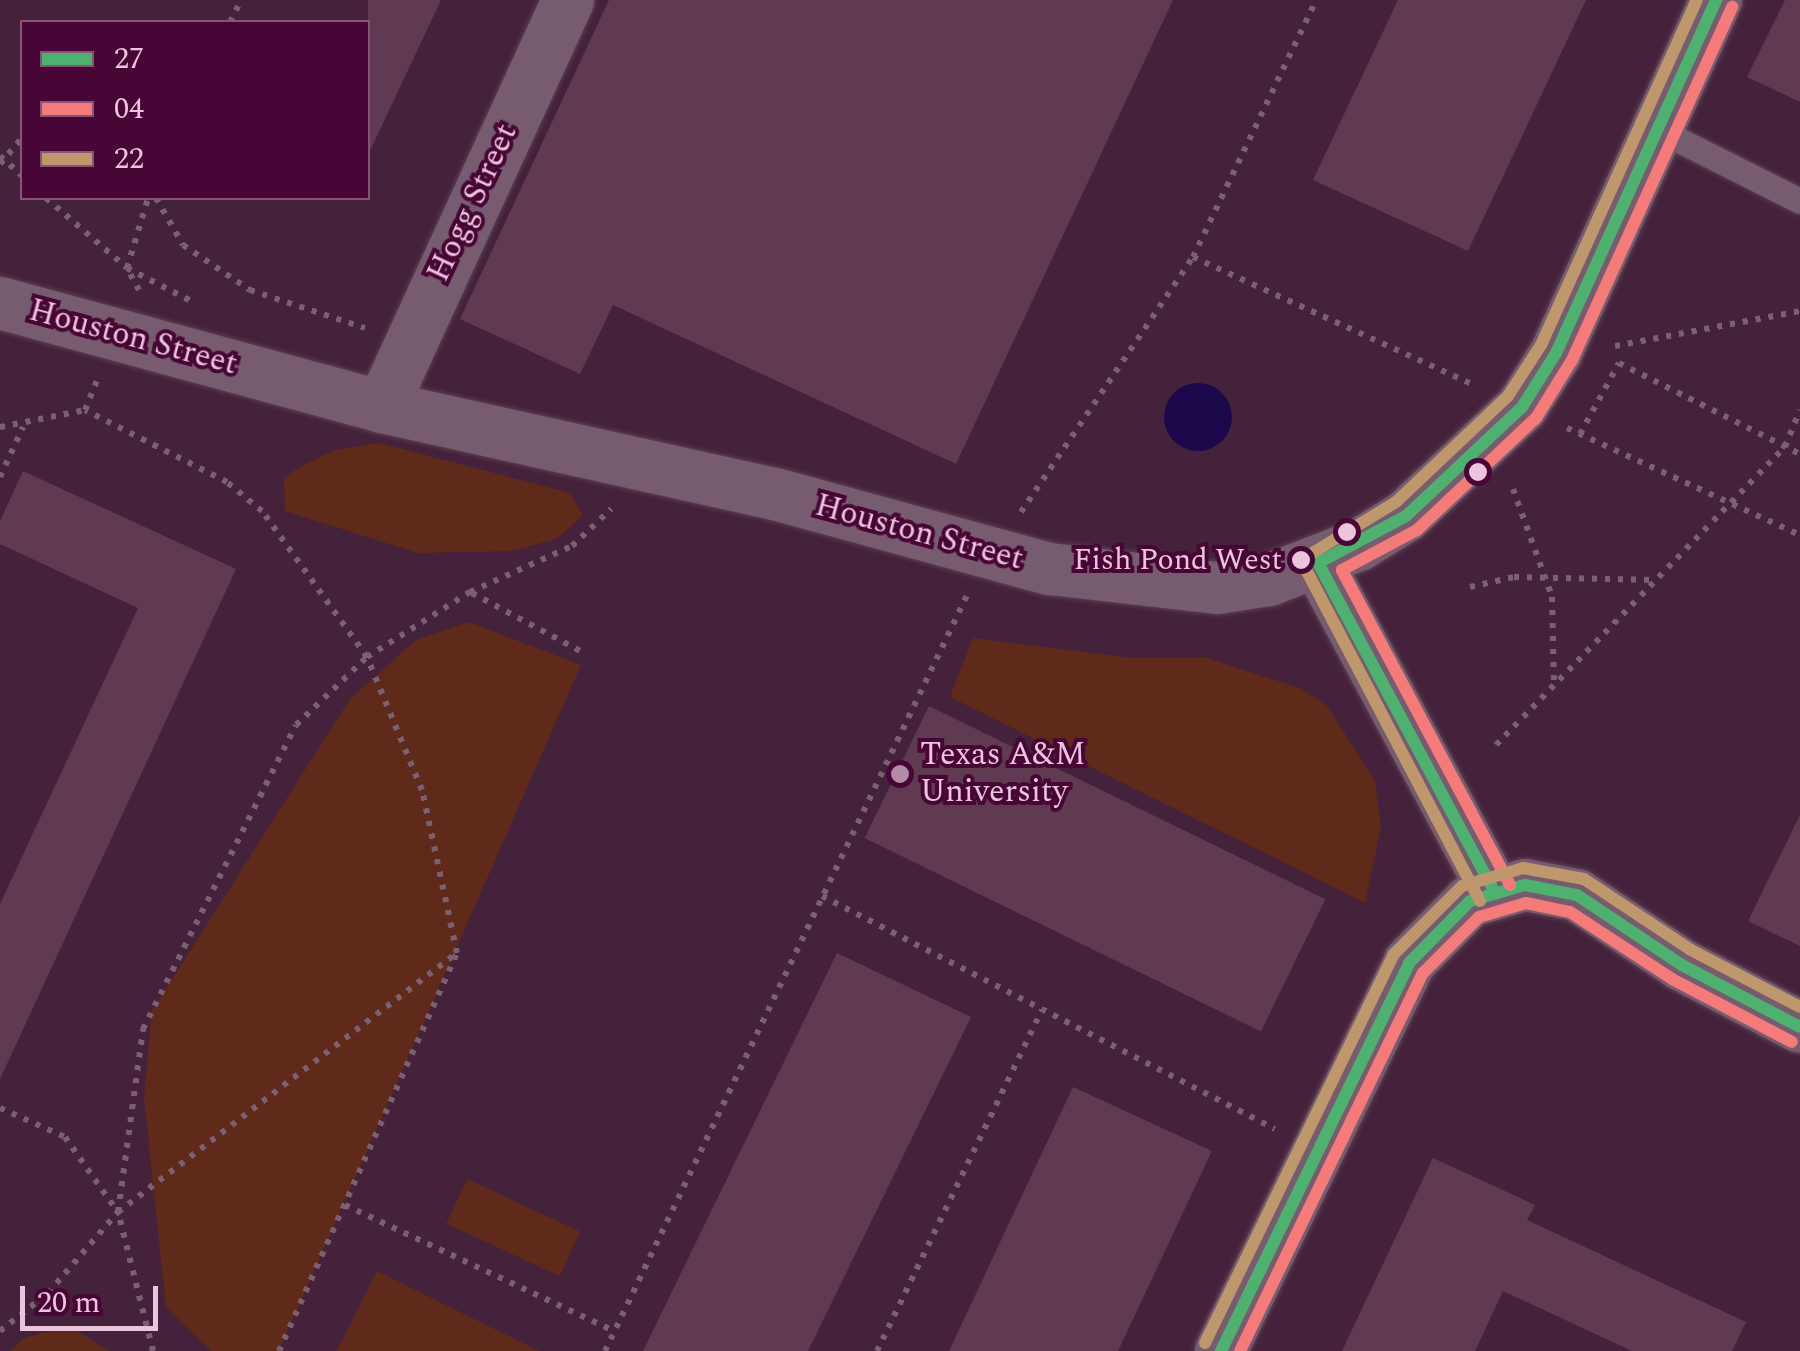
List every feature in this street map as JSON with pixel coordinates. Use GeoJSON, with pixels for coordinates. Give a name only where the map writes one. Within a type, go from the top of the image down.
{"type":"FeatureCollection","features":[{"type":"Feature","properties":{"kind":"street","name":"Hogg Street"},"geometry":{"type":"LineString","coordinates":[[382,407],[568,0]]}},
{"type":"Feature","properties":{"kind":"street","name":"Houston Street"},"geometry":{"type":"LineString","coordinates":[[0,302],[382,407],[1131,584],[1217,588],[1318,563],[1406,516],[1522,407],[1556,353],[1658,129],[1705,4]]}},
{"type":"Feature","properties":{"kind":"street"},"geometry":{"type":"LineString","coordinates":[[1318,563],[1495,892]]}},
{"type":"Feature","properties":{"kind":"street"},"geometry":{"type":"LineString","coordinates":[[1221,1351],[1409,963],[1447,916],[1495,892],[1524,885],[1577,895],[1682,965],[1800,1027]]}},
{"type":"Feature","properties":{"kind":"lane"},"geometry":{"type":"LineString","coordinates":[[1658,129],[1800,202]]}},
{"type":"Feature","properties":{"kind":"path"},"geometry":{"type":"LineString","coordinates":[[1017,528],[1024,504],[1193,257],[1316,0]]}},
{"type":"Feature","properties":{"kind":"path"},"geometry":{"type":"LineString","coordinates":[[1,160],[20,140]]}},
{"type":"Feature","properties":{"kind":"path"},"geometry":{"type":"LineString","coordinates":[[48,200],[127,268],[147,200]]}},
{"type":"Feature","properties":{"kind":"path"},"geometry":{"type":"LineString","coordinates":[[157,200],[183,245],[250,290],[371,329]]}},
{"type":"Feature","properties":{"kind":"path"},"geometry":{"type":"LineString","coordinates":[[1193,257],[1800,536]]}},
{"type":"Feature","properties":{"kind":"path"},"geometry":{"type":"LineString","coordinates":[[1556,353],[1800,311]]}},
{"type":"Feature","properties":{"kind":"path"},"geometry":{"type":"LineString","coordinates":[[1580,434],[1619,364],[1800,454]]}},
{"type":"Feature","properties":{"kind":"path"},"geometry":{"type":"LineString","coordinates":[[86,410],[102,366]]}},
{"type":"Feature","properties":{"kind":"path"},"geometry":{"type":"LineString","coordinates":[[0,426],[22,427],[86,410],[227,482],[262,510],[367,657],[422,790],[457,953],[280,1351]]}},
{"type":"Feature","properties":{"kind":"path"},"geometry":{"type":"LineString","coordinates":[[1496,744],[1785,447],[1800,410]]}},
{"type":"Feature","properties":{"kind":"path"},"geometry":{"type":"LineString","coordinates":[[0,477],[22,427]]}},
{"type":"Feature","properties":{"kind":"path"},"geometry":{"type":"LineString","coordinates":[[1514,489],[1546,581],[1554,686]]}},
{"type":"Feature","properties":{"kind":"path"},"geometry":{"type":"LineString","coordinates":[[118,1212],[144,1029],[296,725],[367,657],[470,592],[572,546],[623,498]]}},
{"type":"Feature","properties":{"kind":"path"},"geometry":{"type":"LineString","coordinates":[[1470,587],[1514,577],[1546,581],[1658,580]]}},
{"type":"Feature","properties":{"kind":"path"},"geometry":{"type":"LineString","coordinates":[[470,592],[586,654]]}},
{"type":"Feature","properties":{"kind":"path"},"geometry":{"type":"LineString","coordinates":[[605,1351],[966,596],[981,594]]}},
{"type":"Feature","properties":{"kind":"path"},"geometry":{"type":"LineString","coordinates":[[822,896],[1320,1153]]}},
{"type":"Feature","properties":{"kind":"path"},"geometry":{"type":"LineString","coordinates":[[0,1331],[48,1293],[118,1212],[457,953]]}},
{"type":"Feature","properties":{"kind":"path"},"geometry":{"type":"LineString","coordinates":[[877,1351],[1042,1010]]}},
{"type":"Feature","properties":{"kind":"path"},"geometry":{"type":"LineString","coordinates":[[0,1108],[65,1136],[118,1212],[153,1351]]}},
{"type":"Feature","properties":{"kind":"path"},"geometry":{"type":"LineString","coordinates":[[345,1205],[614,1331]]}},
{"type":"Feature","properties":{"kind":"shaded area"},"geometry":{"type":"Polygon","coordinates":[[[1198,383],[1222,393],[1232,417],[1222,441],[1198,451],[1174,441],[1164,417],[1174,393],[1198,383]]]}},
{"type":"Feature","properties":{"kind":"shaded area"},"geometry":{"type":"Polygon","coordinates":[[[380,443],[570,493],[583,515],[557,539],[510,551],[418,553],[285,511],[284,479],[296,469],[334,450],[380,443]]]}},
{"type":"Feature","properties":{"kind":"shaded area"},"geometry":{"type":"Polygon","coordinates":[[[469,622],[581,665],[279,1351],[211,1351],[166,1307],[144,1098],[152,1011],[350,699],[416,640],[469,622]]]}},
{"type":"Feature","properties":{"kind":"shaded area"},"geometry":{"type":"Polygon","coordinates":[[[973,638],[1133,658],[1207,658],[1302,689],[1328,707],[1375,781],[1381,827],[1365,903],[950,697],[973,638]]]}},
{"type":"Feature","properties":{"kind":"shaded area"},"geometry":{"type":"Polygon","coordinates":[[[467,1179],[580,1232],[560,1276],[446,1223],[467,1179]]]}},
{"type":"Feature","properties":{"kind":"shaded area"},"geometry":{"type":"Polygon","coordinates":[[[377,1271],[539,1351],[337,1351],[377,1271]]]}},
{"type":"Feature","properties":{"kind":"shaded area"},"geometry":{"type":"Polygon","coordinates":[[[69,1326],[109,1351],[10,1351],[24,1338],[69,1326]]]}},
{"type":"Feature","properties":{"kind":"building"},"geometry":{"type":"Polygon","coordinates":[[[368,0],[441,0],[370,151],[370,20],[368,0]]]}},
{"type":"Feature","properties":{"kind":"building"},"geometry":{"type":"Polygon","coordinates":[[[609,0],[1173,0],[956,464],[613,305],[580,374],[460,319],[609,0]]]}},
{"type":"Feature","properties":{"kind":"building"},"geometry":{"type":"Polygon","coordinates":[[[1398,0],[1586,0],[1468,251],[1313,180],[1398,0]]]}},
{"type":"Feature","properties":{"kind":"building"},"geometry":{"type":"Polygon","coordinates":[[[1785,0],[1800,0],[1800,102],[1747,77],[1785,0]]]}},
{"type":"Feature","properties":{"kind":"building"},"geometry":{"type":"Polygon","coordinates":[[[23,471],[236,569],[0,1079],[0,904],[138,608],[0,544],[0,521],[23,471]]]}},
{"type":"Feature","properties":{"kind":"building"},"geometry":{"type":"Polygon","coordinates":[[[929,706],[1325,899],[1261,1031],[865,838],[929,706]]]}},
{"type":"Feature","properties":{"kind":"building"},"geometry":{"type":"Polygon","coordinates":[[[1800,815],[1800,946],[1748,921],[1800,815]]]}},
{"type":"Feature","properties":{"kind":"building"},"geometry":{"type":"Polygon","coordinates":[[[837,953],[971,1017],[808,1351],[643,1351],[837,953]]]}},
{"type":"Feature","properties":{"kind":"building"},"geometry":{"type":"Polygon","coordinates":[[[1073,1087],[1212,1151],[1118,1351],[949,1351],[1073,1087]]]}},
{"type":"Feature","properties":{"kind":"building"},"geometry":{"type":"Polygon","coordinates":[[[1433,1158],[1535,1205],[1527,1220],[1746,1322],[1732,1351],[1632,1351],[1503,1291],[1475,1351],[1342,1351],[1433,1158]]]}},
{"type":"Feature","properties":{"kind":"transit line","name":"22"},"geometry":{"type":"LineString","coordinates":[[1480,901],[1301,560],[1396,502],[1508,396],[1541,345],[1697,0]]}},
{"type":"Feature","properties":{"kind":"transit line","name":"27"},"geometry":{"type":"LineString","coordinates":[[1495,893],[1318,563],[1406,516],[1522,407],[1556,353],[1716,0]]}},
{"type":"Feature","properties":{"kind":"transit line","name":"04"},"geometry":{"type":"LineString","coordinates":[[1510,885],[1342,570],[1417,530],[1536,418],[1572,360],[1732,7]]}},
{"type":"Feature","properties":{"kind":"transit line","name":"22"},"geometry":{"type":"LineString","coordinates":[[1205,1343],[1394,954],[1462,886],[1523,868],[1584,879],[1691,950],[1800,1007]]}},
{"type":"Feature","properties":{"kind":"transit line","name":"27"},"geometry":{"type":"LineString","coordinates":[[1221,1351],[1409,963],[1470,901],[1525,885],[1577,895],[1682,965],[1800,1027]]}},
{"type":"Feature","properties":{"kind":"transit line","name":"04"},"geometry":{"type":"LineString","coordinates":[[1240,1351],[1423,973],[1479,917],[1526,903],[1570,912],[1674,980],[1792,1042]]}},
{"type":"Feature","properties":{"kind":"place","name":"Fish Pond West"},"geometry":{"type":"Point","coordinates":[1301,560]}},
{"type":"Feature","properties":{"kind":"place","name":"Texas A&M University"},"geometry":{"type":"Point","coordinates":[900,774]}}]}
